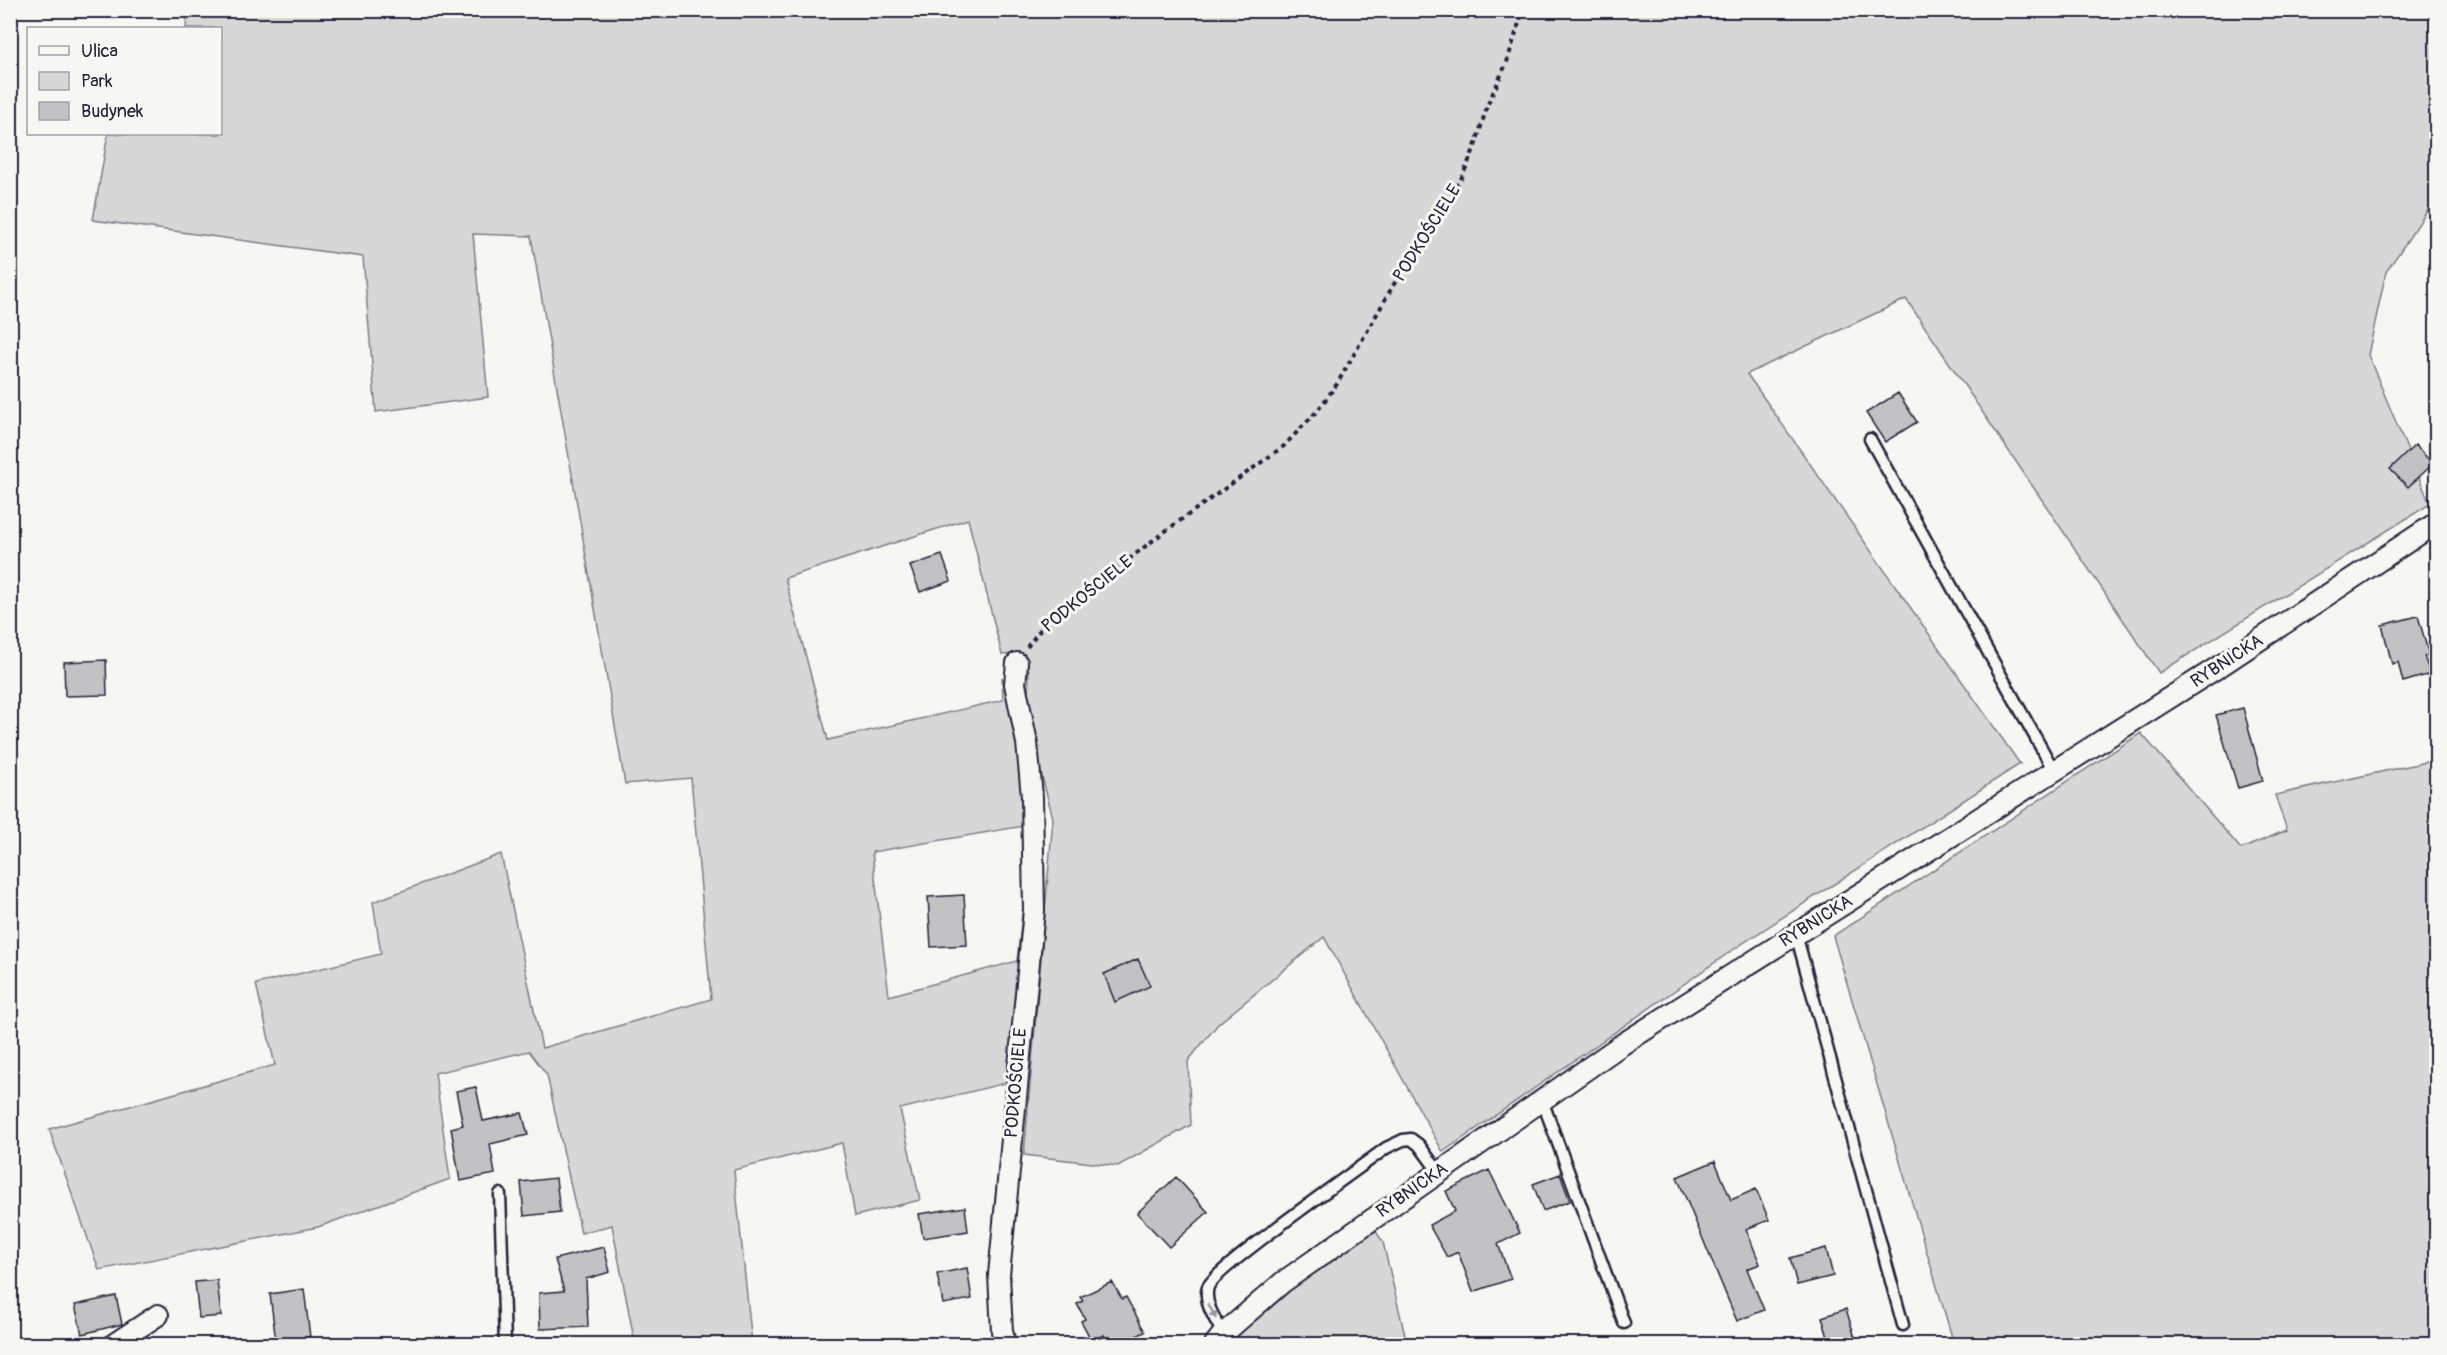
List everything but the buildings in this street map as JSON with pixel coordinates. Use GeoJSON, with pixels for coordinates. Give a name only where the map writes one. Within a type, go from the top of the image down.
{"type":"FeatureCollection","features":[{"type":"Feature","properties":{"kind":"street","name":"RYBNICKA"},"geometry":{"type":"LineString","coordinates":[[1219,1339],[1283,1282],[1438,1171],[1621,1045],[2223,664],[2436,523]]}},
{"type":"Feature","properties":{"kind":"street","name":"PODKOŚCIELE"},"geometry":{"type":"LineString","coordinates":[[1005,1344],[1001,1321],[999,1275],[1034,910],[1032,797],[1027,743],[1015,684],[1017,663]]}},
{"type":"Feature","properties":{"kind":"street"},"geometry":{"type":"LineString","coordinates":[[114,1344],[158,1315]]}},
{"type":"Feature","properties":{"kind":"lane"},"geometry":{"type":"LineString","coordinates":[[1870,439],[2054,771]]}},
{"type":"Feature","properties":{"kind":"lane"},"geometry":{"type":"LineString","coordinates":[[1796,934],[1903,1325]]}},
{"type":"Feature","properties":{"kind":"lane"},"geometry":{"type":"LineString","coordinates":[[1542,1100],[1624,1323]]}},
{"type":"Feature","properties":{"kind":"lane"},"geometry":{"type":"LineString","coordinates":[[1219,1339],[1206,1301],[1208,1285],[1238,1258],[1386,1148],[1403,1140],[1411,1138],[1419,1145],[1438,1171]]}},
{"type":"Feature","properties":{"kind":"lane"},"geometry":{"type":"LineString","coordinates":[[500,1194],[504,1344]]}},
{"type":"Feature","properties":{"kind":"path","name":"PODKOŚCIELE"},"geometry":{"type":"LineString","coordinates":[[1017,663],[1029,643],[1056,616],[1160,535],[1284,446],[1318,410],[1337,384],[1414,249],[1461,179],[1475,147],[1487,106],[1507,62],[1523,10]]}},
{"type":"Feature","properties":{"kind":"green space"},"geometry":{"type":"Polygon","coordinates":[[[187,11],[2436,11],[2436,198],[2386,272],[2368,355],[2430,504],[2159,673],[1906,299],[1747,374],[2020,764],[1740,945],[1443,1152],[1324,937],[1218,1024],[1188,1061],[1191,1125],[1118,1166],[1024,1155],[1053,818],[1027,720],[1029,670],[1014,654],[1002,655],[968,519],[785,578],[828,740],[1003,700],[1002,677],[1016,712],[1023,750],[1029,825],[872,852],[889,996],[1017,961],[1025,888],[1028,914],[1010,1082],[900,1109],[920,1200],[855,1216],[842,1143],[734,1170],[752,1344],[635,1344],[612,1225],[581,1233],[547,1075],[529,1051],[435,1073],[450,1179],[318,1227],[99,1270],[49,1129],[275,1065],[256,984],[381,954],[373,902],[501,854],[542,1048],[711,999],[691,778],[625,784],[531,236],[473,234],[488,397],[376,412],[363,257],[93,220],[108,135],[222,135],[222,27],[186,27],[187,11]]]}},
{"type":"Feature","properties":{"kind":"green space"},"geometry":{"type":"Polygon","coordinates":[[[2141,733],[2241,849],[2287,830],[2275,795],[2436,760],[2436,1344],[1954,1344],[1833,936],[2141,733]]]}},
{"type":"Feature","properties":{"kind":"green space"},"geometry":{"type":"Polygon","coordinates":[[[1371,1224],[1383,1242],[1407,1344],[1224,1344],[1228,1338],[1371,1224]]]}}]}
